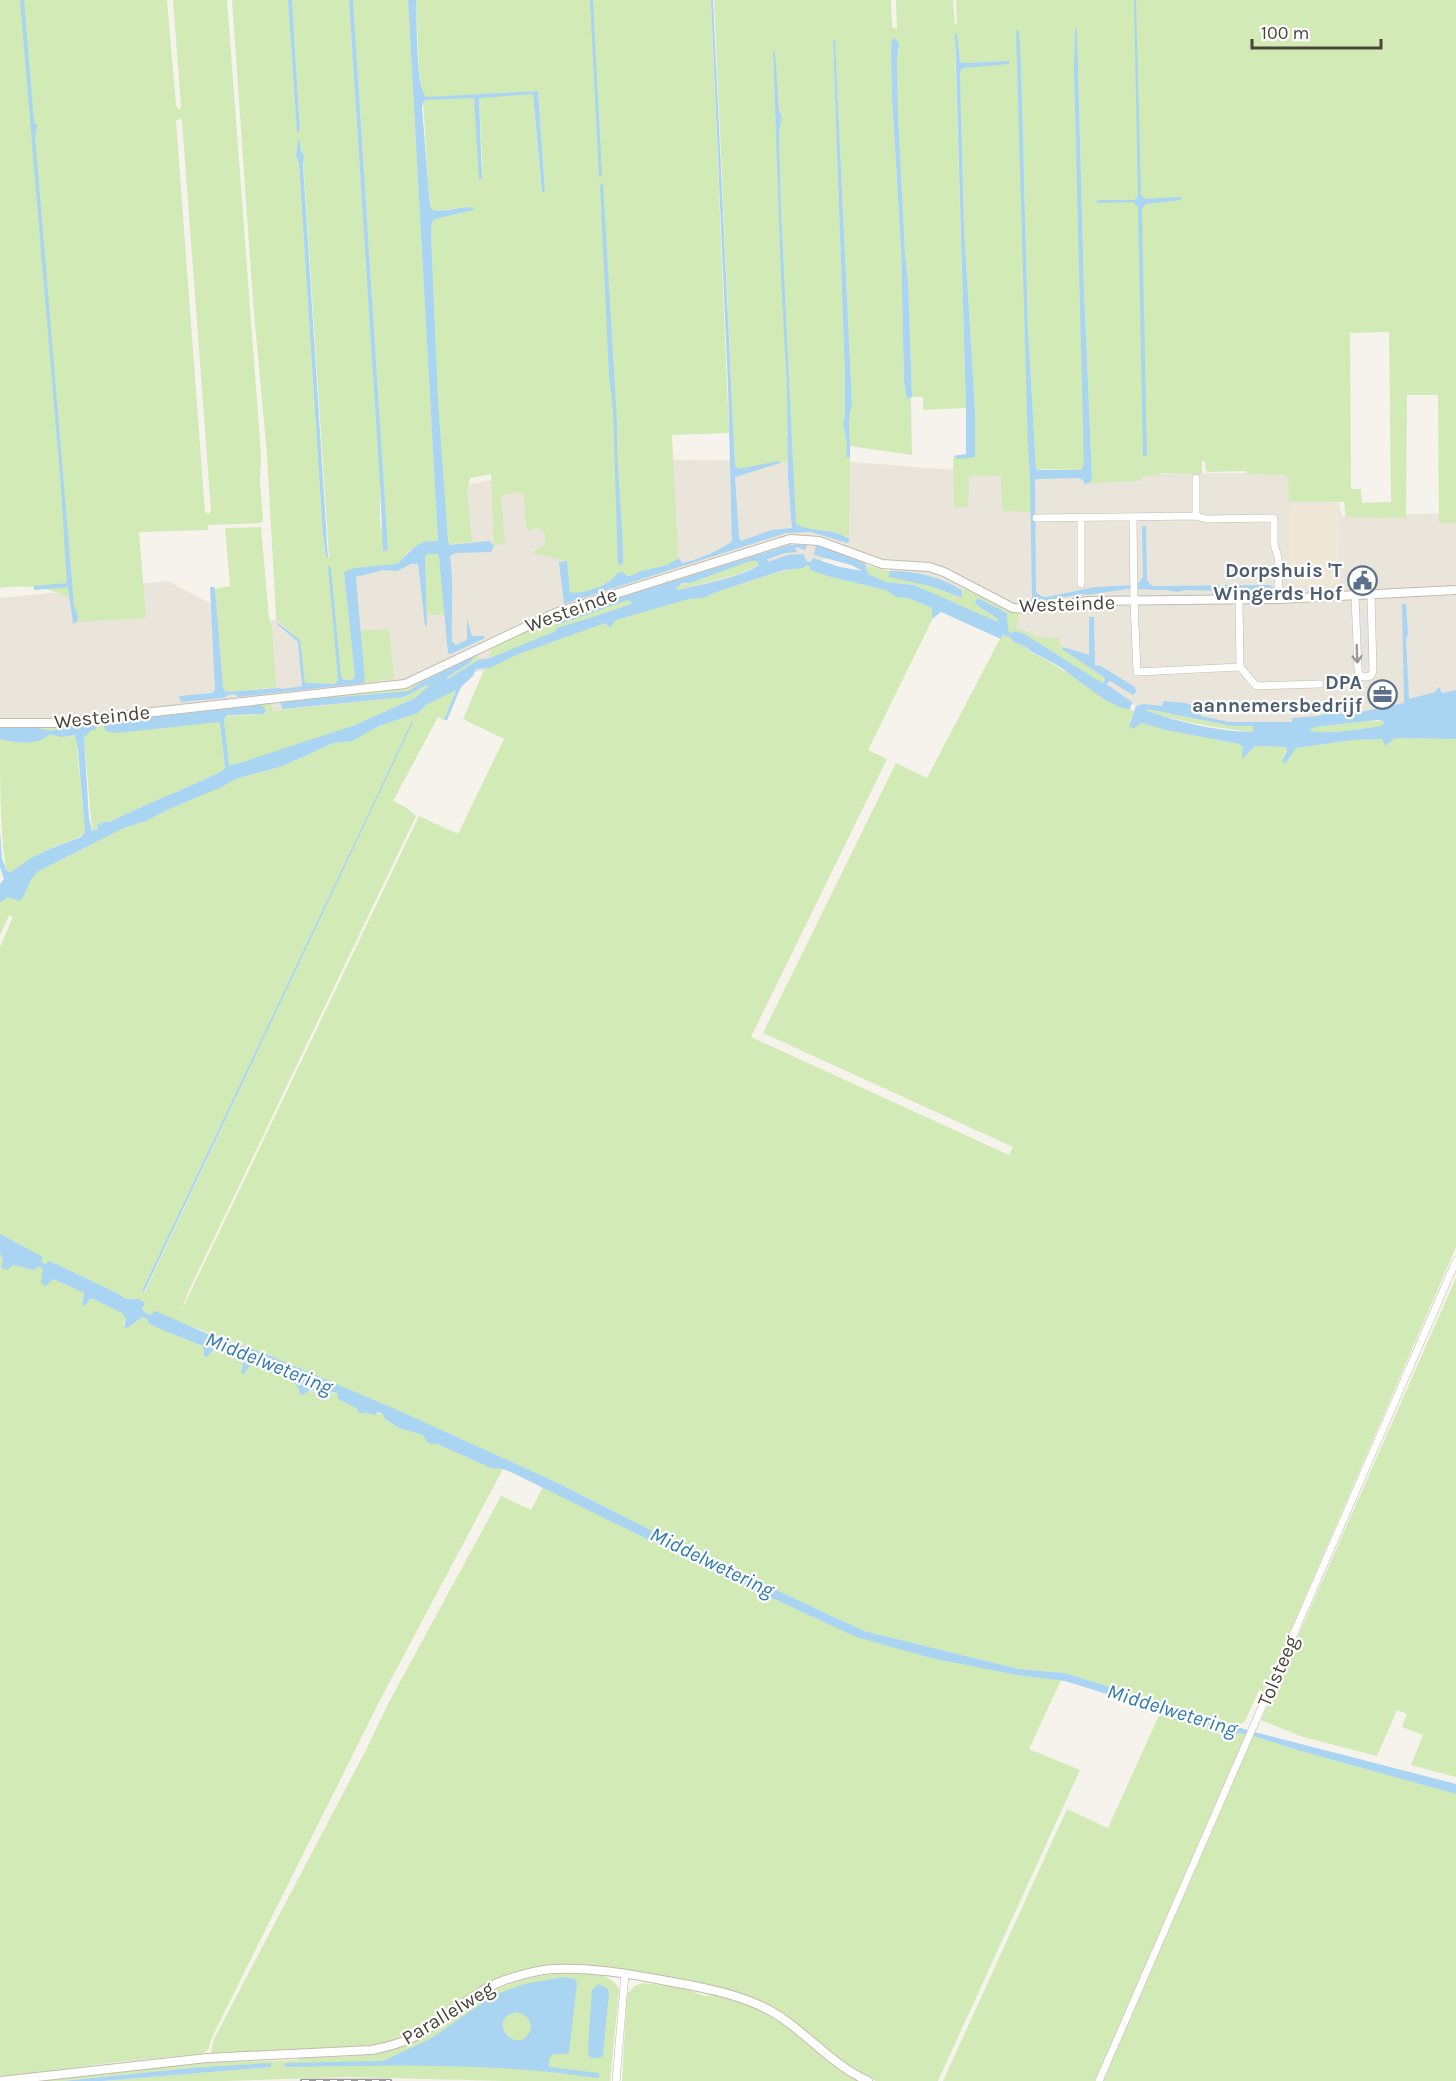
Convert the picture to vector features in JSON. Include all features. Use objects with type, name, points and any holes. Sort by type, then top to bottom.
[{"type":"street","points":[[1196,478],[1196,516]]},
{"type":"street","points":[[1036,518],[1196,516],[1206,519],[1274,518],[1279,599]]},
{"type":"street","points":[[1133,517],[1137,672],[1240,667]]},
{"type":"street","points":[[1081,518],[1081,584]]},
{"type":"street","name":"Westeinde","points":[[0,723],[55,723],[405,684],[555,614],[790,539],[819,542],[882,564],[937,569],[1014,608],[1030,609],[1088,602],[1279,599],[1456,590]]},
{"type":"street","points":[[1355,596],[1358,670],[1360,676],[1365,677],[1371,676],[1373,671],[1371,595]]},
{"type":"street","points":[[1239,599],[1240,667],[1256,686],[1320,684]]},
{"type":"street","name":"Tolsteeg","points":[[1100,2081],[1456,1261]]},
{"type":"street","name":"Parallelweg","points":[[1,2081],[207,2058],[372,2050],[387,2047],[417,2036],[487,1989],[521,1975],[550,1969],[626,1974],[709,1989],[749,2000],[777,2015],[836,2063],[868,2081]]},
{"type":"street","points":[[616,2081],[626,1974]]},
{"type":"shaded area","points":[[620,459],[852,462],[1007,474],[1290,473],[1290,499],[1339,503],[1342,516],[1456,513],[1456,698],[1292,722],[1233,724],[1137,707],[1015,633],[958,593],[840,554],[548,656],[445,679],[355,717],[273,710],[0,754],[0,598],[168,581],[257,628],[368,572],[432,490]]},
{"type":"shaded area","points":[[1294,504],[1339,504],[1340,585],[1289,585],[1289,515]]},
{"type":"shaded area","points":[[1358,607],[1368,616],[1370,668],[1360,663]]},
{"type":"green space","points":[[0,0],[167,0],[176,105],[179,110],[181,107],[173,0],[227,0],[261,455],[263,520],[261,523],[208,525],[208,530],[139,532],[146,618],[76,622],[74,600],[64,595],[38,588],[0,588]],"holes":[[[180,118],[211,511],[209,514],[205,512],[176,121]]]},
{"type":"green space","points":[[232,0],[288,0],[298,133],[300,131],[292,0],[349,0],[380,485],[380,521],[386,552],[388,550],[353,0],[408,0],[438,541],[423,542],[409,551],[397,564],[344,572],[355,676],[352,680],[344,680],[341,677],[331,567],[338,680],[336,684],[305,683],[300,640],[277,620],[276,616],[267,455],[253,302]],"holes":[[[298,141],[300,141],[303,158],[329,557],[326,557],[323,536],[299,164],[296,152]]]},
{"type":"green space","points":[[416,0],[711,0],[729,433],[672,435],[678,558],[670,564],[629,576],[623,572],[598,587],[571,594],[567,561],[532,553],[545,544],[545,535],[536,528],[527,531],[523,492],[502,495],[500,502],[505,544],[494,545],[491,474],[470,478],[467,492],[472,542],[448,544],[438,399],[431,232],[432,222],[435,219],[474,210],[464,208],[432,210],[430,206],[423,102],[474,98],[483,178],[479,98],[533,94],[542,192],[545,192],[538,91],[433,97],[423,95],[419,68]]},
{"type":"green space","points":[[714,0],[891,0],[892,27],[897,29],[896,0],[953,0],[955,25],[957,24],[956,0],[1456,0],[1456,523],[1439,523],[1438,395],[1407,395],[1406,518],[1346,517],[1344,502],[1289,502],[1288,478],[1285,475],[1247,474],[1246,471],[1208,472],[1205,461],[1202,461],[1202,474],[1160,473],[1142,477],[1139,481],[1089,483],[1092,478],[1077,29],[1075,31],[1087,476],[1084,467],[1081,470],[1036,469],[1028,329],[1021,63],[1017,53],[1031,512],[1002,511],[1001,475],[969,476],[968,507],[954,507],[953,458],[975,457],[975,411],[964,228],[960,71],[963,68],[1009,61],[960,62],[956,33],[966,408],[923,410],[923,397],[912,397],[898,113],[897,59],[899,48],[892,40],[892,99],[901,248],[904,382],[907,399],[911,398],[912,455],[850,446],[848,414],[852,405],[835,41],[833,40],[845,376],[843,424],[847,445],[846,456],[850,457],[849,539],[837,532],[796,524],[781,208],[779,132],[782,116],[779,111],[773,53],[788,461],[738,469],[735,466]],"holes":[[[1389,332],[1391,502],[1362,503],[1361,489],[1351,489],[1350,333]]]},
{"type":"green space","points":[[261,527],[276,687],[226,692],[223,688],[215,589],[230,586],[225,528]]},
{"type":"green space","points":[[432,553],[439,557],[445,614],[427,615],[425,557],[426,554]]},
{"type":"green space","points":[[750,561],[757,561],[759,565],[737,574],[678,590],[676,588],[676,586]]},
{"type":"green space","points":[[805,565],[810,566],[811,570],[831,577],[886,590],[896,597],[908,598],[932,608],[932,620],[868,750],[887,759],[751,1037],[1009,1155],[1013,1147],[763,1033],[896,763],[927,778],[1002,635],[1010,637],[1030,652],[1057,666],[1107,699],[1134,711],[1129,724],[1134,729],[1141,723],[1239,744],[1251,749],[1255,746],[1286,747],[1287,750],[1282,758],[1296,748],[1353,740],[1382,739],[1385,745],[1395,738],[1456,739],[1456,1247],[1264,1692],[1259,1690],[1245,1721],[1241,1724],[1224,1723],[1065,1673],[1019,1669],[864,1631],[680,1545],[558,1483],[408,1415],[261,1352],[153,1312],[150,1315],[143,1312],[142,1301],[134,1298],[126,1299],[52,1262],[45,1264],[41,1262],[42,1257],[0,1234],[0,947],[13,917],[9,915],[0,936],[0,903],[7,897],[20,901],[32,876],[39,871],[124,828],[146,821],[235,779],[283,766],[333,743],[352,741],[379,726],[418,713],[426,705],[456,689],[444,720],[438,717],[393,801],[416,816],[190,1288],[180,1314],[419,816],[458,834],[504,739],[463,719],[484,670],[516,655],[605,623],[613,623],[616,620],[689,599],[702,598]],"holes":[[[412,721],[145,1292],[142,1291]]]},
{"type":"green space","points":[[866,565],[889,571],[889,575],[930,586],[961,598],[964,588],[1020,612],[1016,628],[1033,634],[1035,637],[1059,638],[1062,648],[1105,679],[1101,683],[1026,635],[1007,631],[1006,612],[980,599],[976,599],[975,604],[998,619],[998,623],[914,585],[886,582],[868,574]]},
{"type":"green space","points":[[629,600],[631,604],[557,628],[556,631],[490,658],[491,648],[555,619],[555,622],[582,616]]},
{"type":"green space","points":[[389,629],[394,679],[365,683],[359,631]]},
{"type":"green space","points":[[477,654],[479,658],[478,662],[478,660],[446,679],[471,662],[472,656]]},
{"type":"green space","points":[[462,661],[409,691],[281,702],[281,700],[408,687]]},
{"type":"green space","points":[[428,685],[429,687],[415,698],[355,725],[259,758],[229,765],[225,717],[263,714],[249,705],[110,724],[218,722],[220,723],[225,767],[224,770],[210,777],[110,822],[100,823],[97,825],[105,825],[92,831],[84,737],[97,724],[60,727],[53,731],[37,728],[0,728],[0,725],[259,703],[271,703],[273,711],[404,697]]},
{"type":"green space","points":[[1147,709],[1232,726],[1254,726],[1253,732],[1186,721],[1147,711]]},
{"type":"green space","points":[[1383,721],[1384,723],[1381,726],[1343,731],[1314,732],[1308,730],[1314,727]]},
{"type":"green space","points":[[50,734],[76,737],[85,832],[73,840],[46,851],[14,872],[7,871],[2,827],[0,739],[11,742],[47,737]]},
{"type":"green space","points":[[0,1253],[9,1267],[13,1265],[33,1270],[39,1267],[43,1269],[50,1281],[53,1279],[84,1293],[82,1303],[93,1299],[122,1313],[126,1318],[123,1325],[128,1328],[142,1317],[148,1319],[148,1323],[155,1327],[203,1346],[204,1356],[216,1347],[222,1348],[225,1355],[243,1364],[241,1371],[256,1364],[294,1382],[307,1391],[325,1395],[338,1393],[338,1399],[366,1412],[383,1414],[384,1418],[399,1428],[423,1435],[430,1444],[437,1444],[491,1468],[503,1469],[380,1700],[212,2037],[208,2050],[202,2054],[0,2077]]},
{"type":"green space","points":[[1456,1278],[1456,1777],[1411,1765],[1423,1735],[1402,1727],[1407,1714],[1397,1710],[1377,1756],[1303,1737],[1261,1720]]},
{"type":"green space","points":[[543,1487],[673,1552],[857,1637],[931,1658],[1016,1675],[1061,1680],[1029,1749],[1080,1770],[938,2081],[876,2081],[850,2068],[780,2012],[760,2001],[733,1991],[566,1965],[535,1967],[499,1978],[414,2031],[371,2047],[212,2054],[214,2039],[388,1704],[501,1496],[531,1510]]},
{"type":"green space","points":[[1161,1711],[1233,1733],[1247,1734],[1097,2081],[943,2081],[1067,1809],[1108,1828]]},
{"type":"green space","points":[[1253,1736],[1456,1794],[1456,2081],[1103,2081]]},
{"type":"green space","points":[[562,1973],[594,1974],[608,1978],[619,1989],[610,2081],[347,2077],[223,2081],[102,2081],[271,2067],[190,2068],[63,2081],[33,2081],[193,2063],[298,2060],[298,2058],[372,2054],[415,2041],[436,2029],[468,2005],[501,1987],[525,1979]]},
{"type":"green space","points":[[643,1983],[683,1988],[704,1996],[715,1995],[757,2008],[787,2027],[833,2066],[861,2081],[622,2081],[627,1994],[635,1986]]},
{"type":"water","points":[[20,0],[24,0],[34,122],[37,126],[35,137],[74,606],[78,615],[77,622],[73,624],[68,587],[34,590],[34,586],[67,583]]},
{"type":"water","points":[[288,0],[292,0],[300,131],[298,133],[297,133]]},
{"type":"water","points":[[349,0],[353,0],[388,550],[383,551],[380,485]]},
{"type":"water","points":[[408,0],[416,0],[420,80],[426,97],[538,91],[545,192],[542,192],[533,94],[479,98],[482,179],[479,179],[474,98],[426,100],[422,108],[432,210],[473,207],[474,210],[435,219],[432,222],[431,232],[438,399],[448,542],[450,545],[489,541],[494,545],[491,552],[455,553],[450,556],[452,641],[456,645],[467,640],[467,619],[472,636],[484,636],[485,638],[451,654],[448,653],[439,557],[437,554],[427,554],[425,557],[427,626],[425,626],[418,564],[411,564],[397,571],[383,570],[356,577],[365,683],[238,697],[235,694],[224,698],[181,702],[179,696],[212,693],[215,690],[210,587],[215,589],[223,688],[226,692],[302,686],[298,642],[278,623],[300,640],[305,683],[336,684],[338,679],[328,566],[331,567],[341,677],[344,680],[352,680],[355,676],[344,572],[355,568],[397,564],[423,542],[438,541]]},
{"type":"water","points":[[590,0],[593,0],[602,176],[599,177]]},
{"type":"water","points":[[711,0],[713,0],[735,466],[738,469],[779,461],[780,463],[735,477],[739,538],[741,541],[772,530],[792,528],[788,477],[787,390],[773,50],[779,111],[782,116],[779,132],[781,208],[796,524],[837,533],[850,540],[847,543],[811,532],[786,533],[564,604],[559,562],[567,561],[570,592],[574,593],[603,585],[617,573],[623,572],[631,576],[679,558],[682,563],[688,562],[716,551],[732,541],[728,386]]},
{"type":"water","points":[[1134,0],[1136,0],[1141,195],[1145,199],[1181,197],[1181,200],[1146,204],[1142,209],[1147,456],[1143,456],[1138,207],[1133,202],[1096,203],[1098,200],[1135,200],[1138,196]]},
{"type":"water","points":[[1077,28],[1092,478],[1089,483],[1085,484],[1082,479],[1077,478],[1035,479],[1036,592],[1046,597],[1095,587],[1137,585],[1143,577],[1142,526],[1146,526],[1147,580],[1152,586],[1269,585],[1273,587],[1271,591],[1237,589],[1177,592],[1127,589],[1020,603],[1020,601],[1032,599],[1016,30],[1019,31],[1021,63],[1028,329],[1036,469],[1081,470],[1084,464],[1074,68],[1075,30]]},
{"type":"water","points":[[955,33],[957,34],[960,62],[1009,61],[1009,64],[963,68],[960,71],[964,228],[975,411],[975,457],[958,459],[953,456],[966,454],[966,408]]},
{"type":"water","points":[[895,38],[899,44],[898,113],[912,397],[907,399],[904,382],[901,248],[892,99],[891,48],[892,39]]},
{"type":"water","points":[[833,40],[835,40],[852,405],[849,424],[850,457],[846,457],[847,445],[843,424],[845,376]]},
{"type":"water","points":[[298,140],[304,157],[328,558],[323,536],[299,164],[296,155]]},
{"type":"water","points":[[603,184],[623,546],[623,564],[618,565],[613,410],[609,374],[600,185]]},
{"type":"water","points":[[789,545],[807,545],[805,550],[796,547],[798,552],[785,553],[767,559],[768,562],[788,555],[804,554],[806,561],[811,562],[813,558],[862,571],[851,565],[814,555],[816,546],[865,563],[868,574],[886,582],[914,585],[998,622],[998,619],[975,604],[976,599],[980,599],[1007,613],[1008,631],[1026,635],[1102,683],[1105,678],[1062,649],[1063,647],[1089,655],[1089,617],[1094,617],[1095,666],[1099,665],[1135,687],[1136,692],[1133,695],[1110,681],[1106,684],[1132,702],[1130,709],[1123,708],[1105,699],[1060,667],[1014,642],[1010,637],[1002,635],[1001,639],[941,612],[932,619],[932,608],[908,598],[896,597],[886,590],[810,570],[810,566],[806,565],[803,568],[784,570],[702,598],[689,599],[616,620],[610,628],[605,623],[516,655],[490,668],[476,669],[473,676],[461,687],[447,720],[444,720],[456,690],[426,705],[418,713],[379,726],[352,741],[333,743],[283,766],[235,779],[146,821],[124,828],[39,871],[20,901],[7,897],[0,903],[0,884],[4,879],[0,867],[0,831],[2,859],[7,871],[11,872],[33,857],[81,837],[85,832],[75,735],[61,737],[50,734],[33,742],[20,742],[0,739],[0,728],[37,728],[53,731],[60,727],[97,724],[96,730],[91,730],[84,738],[89,818],[92,831],[98,829],[97,825],[100,823],[110,822],[210,777],[224,770],[225,767],[220,723],[218,722],[117,733],[106,731],[104,726],[127,720],[259,705],[266,711],[263,714],[227,715],[224,720],[229,765],[243,762],[355,725],[415,698],[429,686],[404,697],[282,709],[281,702],[409,691],[420,683],[474,656],[471,662],[446,678],[448,679],[478,660],[490,658],[556,631],[557,628],[632,602],[628,600],[557,625],[555,622],[557,617]],"holes":[[[750,561],[757,561],[759,565],[732,577],[678,590],[676,588],[682,583],[690,583]]]},
{"type":"water","points":[[889,571],[918,573],[936,578],[962,590],[962,598],[930,586],[889,577]]},
{"type":"water","points":[[1402,604],[1406,604],[1409,699],[1435,692],[1439,687],[1442,693],[1456,690],[1456,739],[1395,738],[1385,746],[1382,739],[1353,740],[1296,748],[1285,764],[1282,762],[1286,747],[1255,746],[1242,759],[1243,747],[1239,744],[1141,723],[1134,729],[1129,726],[1136,706],[1144,704],[1162,706],[1164,701],[1191,705],[1196,707],[1201,716],[1229,722],[1292,722],[1292,718],[1319,716],[1326,713],[1360,712],[1404,703]],"holes":[[[1147,709],[1232,726],[1253,726],[1253,732],[1200,726],[1147,711]],[[1378,720],[1384,723],[1381,726],[1344,731],[1315,732],[1309,730],[1315,727]]]},
{"type":"water","points":[[413,722],[144,1292],[142,1291]]},
{"type":"water","name":"Middelwetering","points":[[0,1234],[43,1257],[41,1262],[45,1264],[52,1262],[126,1299],[140,1300],[145,1303],[142,1308],[144,1312],[150,1315],[155,1311],[215,1337],[261,1352],[402,1412],[558,1483],[680,1545],[864,1631],[1019,1669],[1065,1673],[1247,1730],[1456,1784],[1456,1794],[1247,1734],[1233,1733],[1065,1681],[1016,1675],[931,1658],[856,1637],[673,1552],[513,1473],[491,1468],[437,1444],[430,1444],[423,1435],[399,1428],[384,1418],[383,1414],[358,1412],[358,1409],[338,1399],[338,1393],[325,1395],[310,1390],[303,1395],[300,1394],[298,1388],[289,1379],[256,1364],[249,1367],[244,1374],[241,1373],[243,1364],[225,1355],[222,1348],[216,1347],[207,1357],[204,1356],[203,1346],[155,1327],[148,1323],[148,1319],[142,1317],[128,1328],[124,1327],[126,1318],[122,1313],[93,1299],[90,1299],[85,1306],[82,1305],[84,1293],[53,1279],[46,1286],[41,1284],[43,1269],[39,1267],[33,1270],[13,1265],[7,1270],[1,1268],[3,1260],[0,1253]]},
{"type":"water","points":[[563,1977],[575,1979],[577,1983],[569,2052],[553,2054],[549,2059],[549,2067],[598,2073],[600,2076],[598,2078],[481,2067],[403,2065],[285,2067],[285,2063],[383,2061],[430,2039],[494,1995],[525,1984]],"holes":[[[517,2012],[529,2020],[531,2029],[523,2039],[517,2040],[506,2034],[503,2021],[508,2016]]]},
{"type":"water","points":[[599,1984],[608,1989],[609,1993],[603,2055],[600,2058],[591,2058],[588,2048],[592,1990]]},
{"type":"water","points":[[271,2063],[271,2067],[102,2081],[63,2081],[190,2068]]},
{"type":"railway","points":[[302,2081],[390,2081]]},
{"type":"place","name":"Dorpshuis 'T Wingerds Hof","points":[[1363,581]]},
{"type":"place","name":"DPA aannemersbedrijf","points":[[1383,694]]}]
